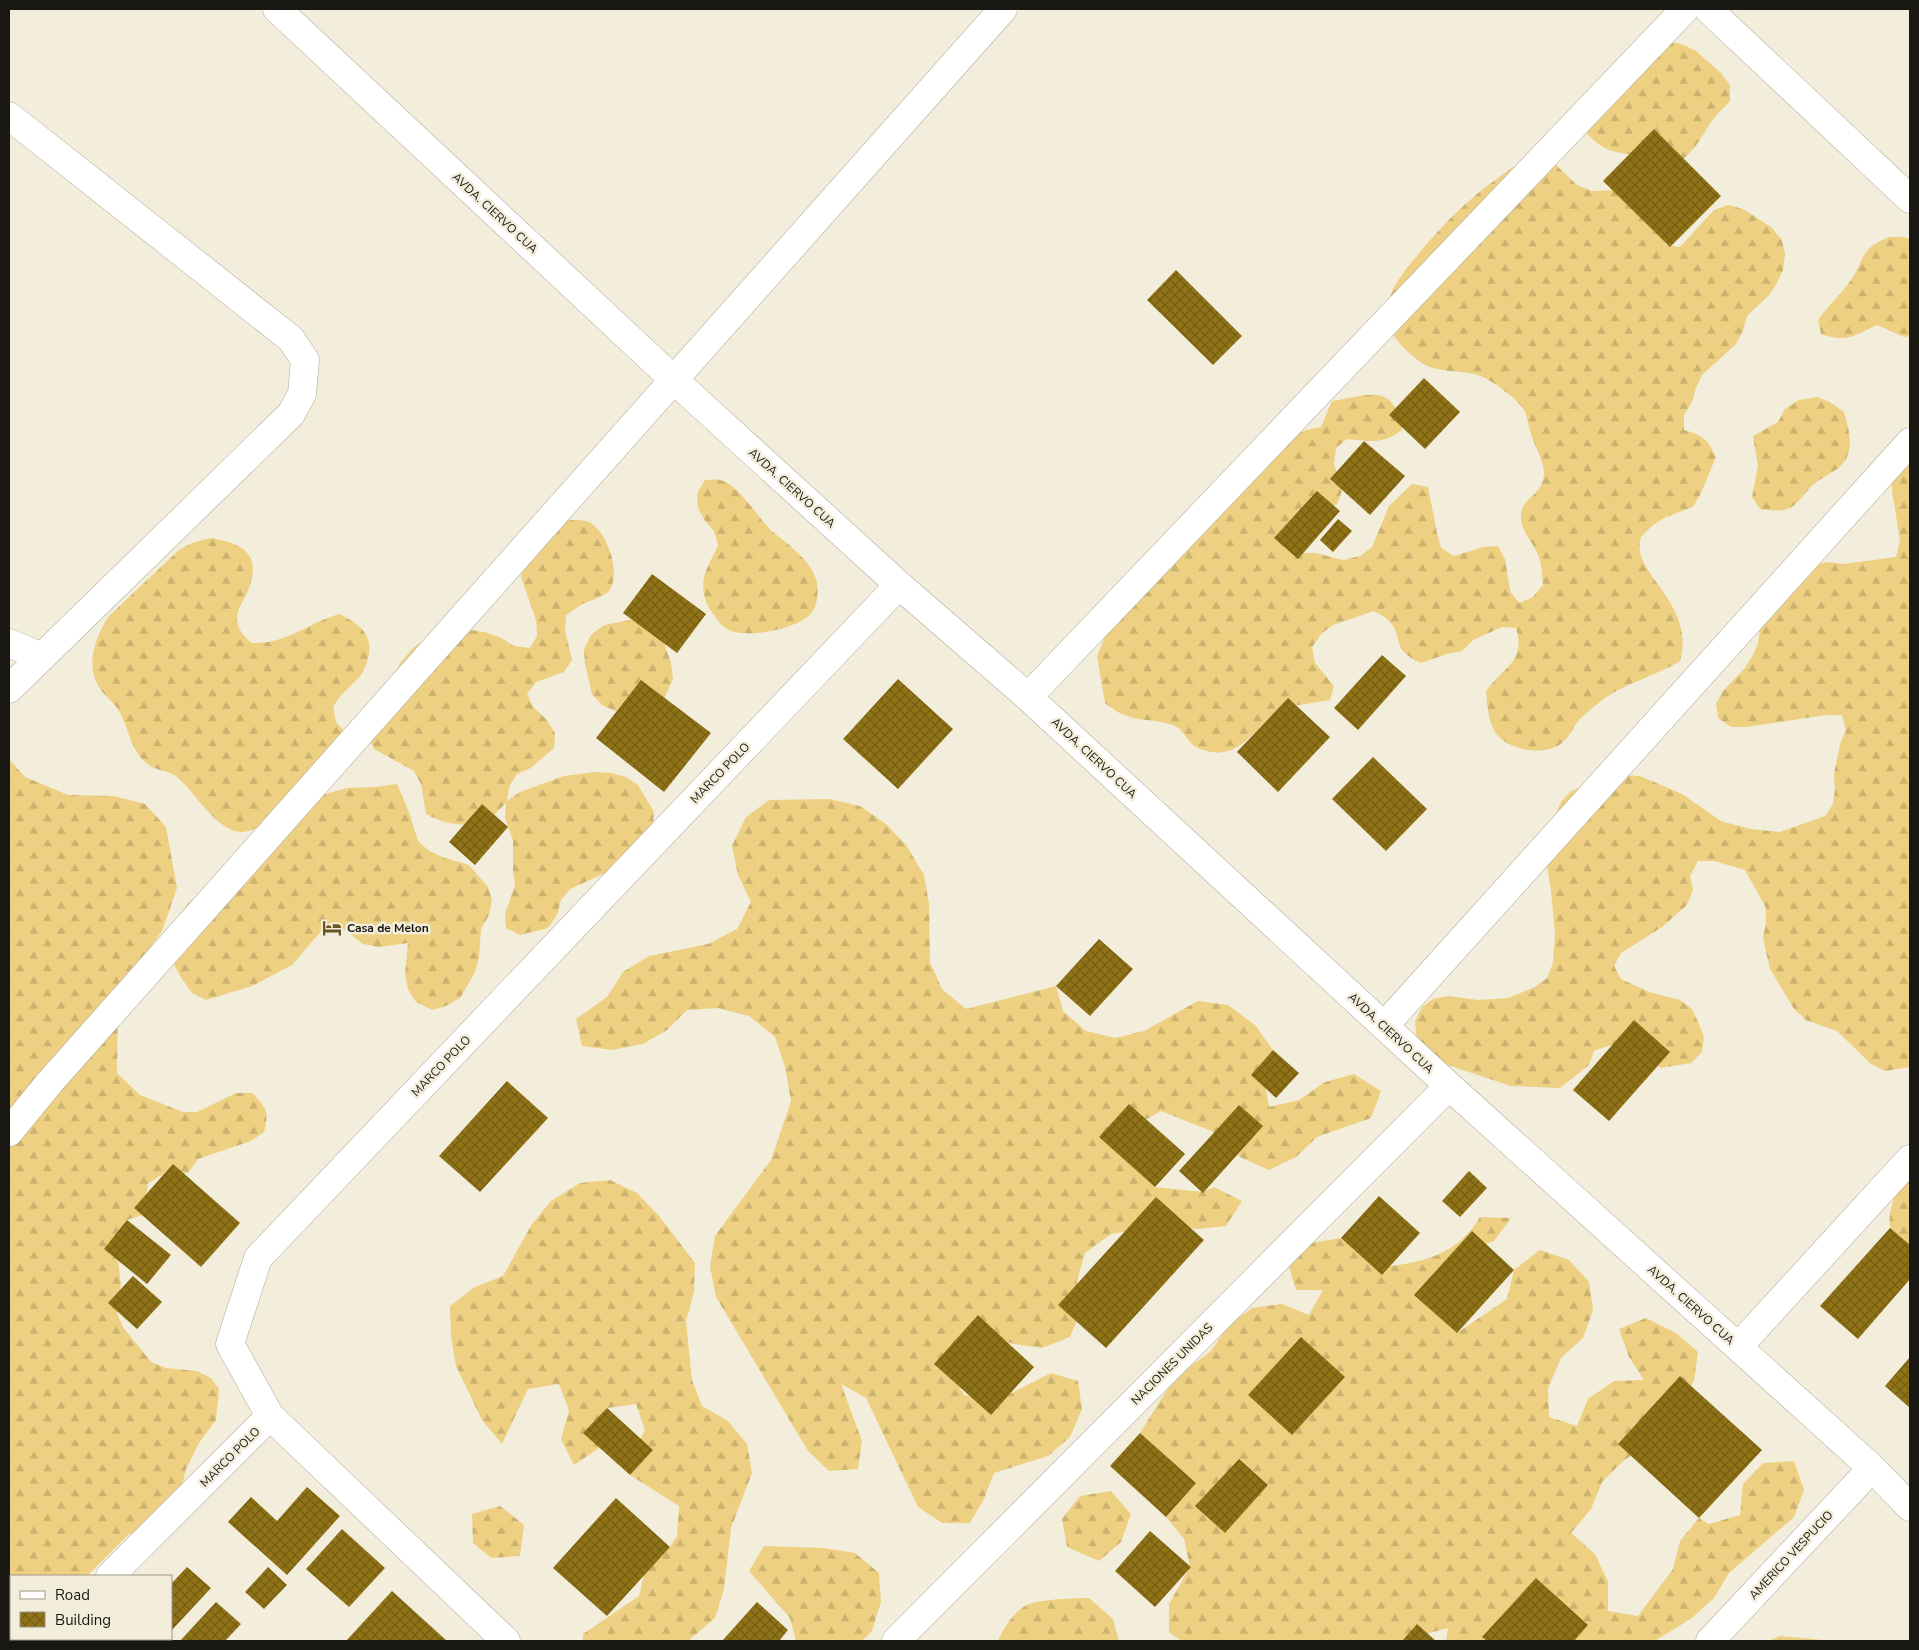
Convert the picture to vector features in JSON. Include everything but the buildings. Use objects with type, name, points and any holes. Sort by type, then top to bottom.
[{"type":"street","name":"AVDA. CIERVO CUA","points":[[277,9],[673,379],[899,585],[1028,697],[1449,1086],[1872,1468],[1910,1507]]},
{"type":"street","points":[[9,1132],[50,1082],[673,379],[1004,9]]},
{"type":"street","points":[[1028,697],[1685,9]]},
{"type":"street","points":[[1708,9],[1910,199]]},
{"type":"street","points":[[9,116],[290,339],[305,360],[302,394],[291,414],[9,689]]},
{"type":"street","points":[[1384,1026],[1910,442]]},
{"type":"street","name":"MARCO POLO","points":[[111,1575],[270,1416],[230,1344],[258,1258],[899,585]]},
{"type":"street","points":[[9,643],[42,657]]},
{"type":"street","name":"NACIONES UNIDAS","points":[[896,1641],[1449,1086]]},
{"type":"street","points":[[1738,1347],[1910,1159]]},
{"type":"street","points":[[270,1416],[506,1641]]},
{"type":"street","name":"AMERICO VESPUCIO","points":[[1710,1641],[1872,1468]]},
{"type":"green space","points":[[1666,41],[1682,44],[1696,51],[1721,73],[1730,85],[1730,101],[1714,118],[1689,154],[1671,164],[1608,149],[1596,142],[1584,130]]},
{"type":"green space","points":[[1525,161],[1555,164],[1577,185],[1592,191],[1622,190],[1667,226],[1665,245],[1680,247],[1714,210],[1728,205],[1743,209],[1771,227],[1782,240],[1785,254],[1783,270],[1777,283],[1769,295],[1747,316],[1743,331],[1736,344],[1702,375],[1692,402],[1684,415],[1684,430],[1704,439],[1716,457],[1701,493],[1693,507],[1664,518],[1641,537],[1640,552],[1642,559],[1678,617],[1682,638],[1680,661],[1614,692],[1581,718],[1563,742],[1556,747],[1537,751],[1517,747],[1500,738],[1495,732],[1488,712],[1486,691],[1516,656],[1518,639],[1516,628],[1502,627],[1473,640],[1462,651],[1421,663],[1405,653],[1401,648],[1393,626],[1387,619],[1374,611],[1333,625],[1322,633],[1312,647],[1315,663],[1334,686],[1330,700],[1278,711],[1252,736],[1234,749],[1224,752],[1212,752],[1198,748],[1173,725],[1138,719],[1114,710],[1105,703],[1097,656],[1121,598],[1278,445],[1306,430],[1321,427],[1332,401],[1369,395],[1378,395],[1386,398],[1393,404],[1402,430],[1388,438],[1376,441],[1347,439],[1336,448],[1334,463],[1342,491],[1337,504],[1309,517],[1300,553],[1316,553],[1343,560],[1360,556],[1372,547],[1389,506],[1412,484],[1428,487],[1441,548],[1454,556],[1483,547],[1498,546],[1505,559],[1510,591],[1519,603],[1533,597],[1543,585],[1539,558],[1524,530],[1521,520],[1524,506],[1538,490],[1544,477],[1544,470],[1525,412],[1511,396],[1483,377],[1425,365],[1405,349],[1395,337],[1389,325],[1387,314],[1388,302],[1392,291],[1406,269],[1432,238],[1477,194],[1510,169]]},
{"type":"green space","points":[[1889,237],[1910,239],[1910,336],[1904,337],[1877,325],[1856,335],[1844,338],[1821,334],[1818,320],[1849,283],[1867,251],[1872,246]]},
{"type":"green space","points":[[1817,397],[1830,402],[1844,412],[1850,440],[1847,457],[1836,470],[1816,482],[1790,508],[1779,510],[1760,509],[1752,497],[1758,466],[1753,436],[1778,422],[1785,409],[1799,400]]},
{"type":"green space","points":[[1910,443],[1910,1067],[1885,1071],[1871,1064],[1837,1031],[1806,1020],[1794,1009],[1770,969],[1763,938],[1766,908],[1745,870],[1714,861],[1698,861],[1690,876],[1693,890],[1687,905],[1662,927],[1621,953],[1614,966],[1621,979],[1649,992],[1680,1000],[1692,1009],[1704,1037],[1702,1052],[1691,1063],[1661,1068],[1638,1050],[1623,1045],[1615,1045],[1594,1051],[1589,1065],[1560,1088],[1511,1086],[1436,1061],[1424,1049],[1416,1035],[1415,1021],[1422,1007],[1433,999],[1448,996],[1478,1000],[1508,998],[1535,987],[1547,978],[1553,963],[1555,934],[1544,847],[1548,832],[1561,802],[1570,792],[1598,778],[1612,774],[1640,776],[1682,794],[1721,821],[1750,829],[1780,832],[1825,816],[1833,804],[1834,774],[1840,744],[1846,730],[1842,715],[1826,715],[1746,727],[1731,727],[1718,718],[1716,704],[1723,691],[1744,669],[1752,657],[1758,644],[1762,614],[1799,568],[1829,562],[1843,564],[1896,557],[1900,541],[1890,477]]},
{"type":"green space","points":[[705,480],[720,480],[734,488],[767,526],[809,565],[816,579],[817,596],[814,609],[806,618],[784,628],[758,633],[735,632],[727,629],[717,619],[705,600],[703,582],[705,573],[718,545],[714,531],[705,521],[698,508],[697,494]]},
{"type":"green space","points":[[573,520],[589,522],[602,534],[611,554],[614,575],[612,584],[608,592],[582,604],[566,615],[565,630],[572,660],[564,672],[536,682],[527,694],[534,708],[546,719],[555,733],[554,748],[531,768],[517,774],[509,787],[507,801],[520,792],[564,776],[595,772],[611,773],[626,777],[638,785],[654,812],[653,827],[614,869],[570,889],[561,900],[557,915],[548,928],[520,935],[506,928],[505,914],[515,885],[513,841],[505,818],[506,803],[485,824],[454,824],[441,821],[426,814],[421,784],[414,771],[374,749],[368,735],[393,676],[401,662],[413,648],[438,630],[453,627],[484,632],[500,637],[514,646],[530,648],[537,636],[536,620],[521,577],[518,545],[541,524]]},
{"type":"green space","points":[[211,538],[240,547],[251,558],[253,566],[252,576],[239,610],[237,621],[239,628],[251,643],[286,637],[339,614],[362,629],[368,639],[369,646],[368,659],[362,673],[333,707],[336,722],[356,744],[355,760],[278,816],[263,825],[241,832],[223,825],[206,810],[177,777],[149,766],[141,758],[118,710],[101,690],[93,672],[93,652],[99,633],[109,616],[180,549],[195,542]]},
{"type":"green space","points":[[635,619],[661,634],[671,663],[673,679],[661,706],[636,721],[602,705],[592,694],[585,664],[584,649],[591,635],[604,625]]},
{"type":"green space","points":[[9,759],[25,777],[68,795],[114,796],[145,804],[166,827],[177,888],[162,931],[118,993],[117,1073],[140,1095],[183,1112],[197,1112],[236,1093],[252,1093],[264,1106],[266,1120],[264,1132],[251,1141],[198,1159],[188,1173],[159,1176],[148,1184],[142,1215],[127,1220],[115,1238],[121,1284],[117,1313],[123,1327],[151,1362],[166,1368],[197,1371],[211,1378],[219,1389],[216,1420],[199,1443],[186,1469],[178,1501],[156,1523],[128,1535],[88,1575],[10,1575],[10,1640],[24,1640],[9,1641]]},
{"type":"green space","points":[[397,784],[409,812],[418,841],[428,850],[442,857],[469,865],[488,887],[492,900],[489,915],[481,929],[479,957],[475,972],[460,998],[446,1006],[432,1010],[416,1002],[408,989],[405,974],[408,943],[379,947],[363,944],[338,925],[322,930],[292,965],[252,986],[206,1000],[192,993],[174,965],[171,949],[178,918],[188,903],[212,886],[267,858],[278,847],[296,819],[319,796],[347,788]]},
{"type":"green space","points":[[829,799],[860,806],[886,824],[906,845],[924,875],[929,904],[930,962],[942,989],[966,1009],[1056,986],[1063,1011],[1086,1031],[1115,1038],[1144,1031],[1198,1001],[1228,1005],[1255,1025],[1273,1050],[1264,1077],[1269,1107],[1299,1100],[1325,1082],[1354,1074],[1381,1091],[1371,1118],[1317,1137],[1296,1157],[1269,1170],[1240,1157],[1219,1134],[1161,1111],[1136,1125],[1143,1158],[1155,1187],[1203,1192],[1214,1187],[1242,1201],[1226,1226],[1198,1229],[1169,1225],[1111,1234],[1085,1253],[1077,1281],[1081,1311],[1070,1337],[1042,1348],[1014,1344],[986,1335],[948,1369],[964,1395],[996,1401],[1051,1373],[1078,1381],[1082,1409],[1070,1437],[1048,1456],[994,1473],[984,1499],[970,1523],[942,1523],[918,1507],[866,1398],[841,1384],[862,1441],[858,1469],[829,1471],[808,1451],[716,1297],[710,1266],[715,1236],[771,1160],[791,1101],[785,1067],[775,1037],[749,1016],[718,1008],[687,1010],[667,1030],[643,1044],[612,1050],[582,1046],[576,1019],[607,997],[623,972],[649,956],[708,944],[737,929],[751,902],[738,875],[732,846],[746,817],[769,800]]},
{"type":"green space","points":[[1908,1161],[1910,1161],[1910,1247],[1906,1249],[1894,1242],[1890,1230],[1890,1219],[1893,1202]]},
{"type":"green space","points":[[610,1180],[637,1193],[659,1216],[695,1263],[694,1292],[686,1321],[692,1380],[702,1406],[728,1421],[747,1444],[752,1473],[731,1528],[724,1589],[715,1618],[688,1641],[583,1641],[583,1634],[639,1596],[646,1567],[670,1547],[677,1536],[679,1506],[630,1475],[631,1456],[645,1430],[636,1404],[607,1408],[598,1419],[599,1448],[574,1465],[561,1439],[569,1411],[559,1384],[528,1389],[502,1444],[482,1420],[456,1366],[451,1336],[450,1306],[475,1287],[503,1276],[532,1224],[551,1201],[580,1183]]},
{"type":"green space","points":[[1480,1217],[1511,1218],[1494,1241],[1464,1252],[1457,1333],[1507,1299],[1514,1270],[1540,1250],[1569,1260],[1589,1282],[1593,1310],[1583,1338],[1561,1358],[1548,1388],[1549,1417],[1577,1426],[1588,1399],[1614,1381],[1644,1380],[1629,1357],[1619,1329],[1646,1318],[1676,1333],[1698,1352],[1694,1380],[1682,1406],[1645,1446],[1622,1462],[1602,1482],[1591,1509],[1571,1533],[1595,1554],[1608,1582],[1608,1611],[1638,1616],[1673,1569],[1680,1541],[1699,1518],[1709,1524],[1740,1515],[1743,1484],[1763,1463],[1794,1461],[1804,1490],[1794,1517],[1729,1573],[1714,1598],[1692,1618],[1655,1641],[1446,1641],[1448,1628],[1398,1641],[1181,1641],[1169,1632],[1169,1604],[1190,1567],[1184,1539],[1166,1517],[1154,1488],[1140,1433],[1167,1390],[1187,1369],[1211,1351],[1228,1326],[1252,1308],[1282,1304],[1309,1315],[1323,1290],[1296,1290],[1288,1264],[1311,1243],[1341,1238],[1372,1241],[1391,1266],[1405,1264],[1430,1258],[1453,1247],[1472,1229]]},
{"type":"green space","points":[[1111,1491],[1131,1514],[1121,1542],[1099,1561],[1067,1547],[1062,1519],[1080,1496]]},
{"type":"green space","points":[[500,1506],[524,1525],[520,1556],[491,1558],[473,1543],[472,1514]]},
{"type":"green space","points":[[764,1546],[824,1548],[855,1553],[879,1573],[881,1602],[872,1631],[862,1641],[796,1641],[790,1618],[749,1571]]},
{"type":"green space","points":[[1089,1598],[1113,1619],[1119,1641],[998,1641],[1013,1616],[1027,1605],[1048,1600]]},
{"type":"green space","points":[[1780,1636],[1834,1641],[1768,1641]]},
{"type":"place","name":"Casa de Melon","points":[[332,928]]}]
